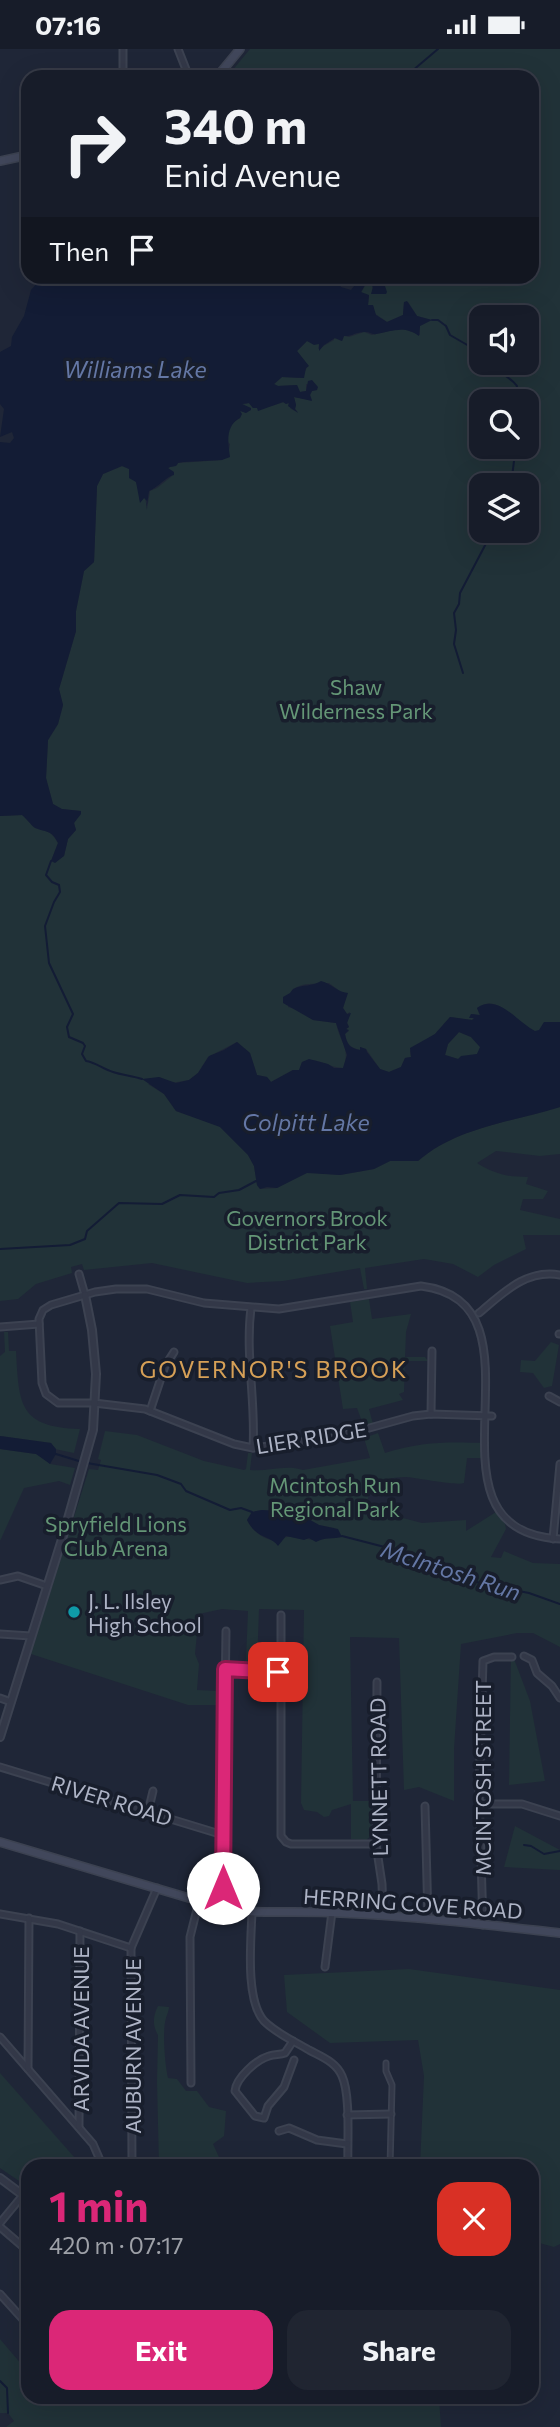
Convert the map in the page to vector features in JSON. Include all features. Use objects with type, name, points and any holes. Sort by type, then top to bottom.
[{"type":"main road","points":[[223,70],[240,49]]},
{"type":"main road","points":[[0,161],[21,156]]},
{"type":"main road","name":"HERRING COVE ROAD","points":[[0,1842],[199,1901],[203,1906],[216,1910],[222,1908],[252,1912],[383,1914],[560,1933]]},
{"type":"street","points":[[123,49],[123,70]]},
{"type":"street","points":[[178,49],[186,70]]},
{"type":"street","points":[[0,1737],[93,1430],[95,1363],[92,1330],[79,1274]]},
{"type":"street","points":[[479,1313],[525,1278],[537,1274],[560,1275]]},
{"type":"street","points":[[0,1327],[39,1324],[41,1313],[47,1306],[116,1289],[148,1289],[204,1303],[279,1309],[421,1286],[451,1294],[479,1313],[484,1321]]},
{"type":"street","points":[[251,1308],[248,1334],[254,1413],[253,1448]]},
{"type":"street","name":"LIER RIDGE","points":[[39,1324],[42,1383],[46,1394],[58,1403],[94,1403],[150,1411],[237,1445],[253,1448],[334,1438],[413,1416],[492,1416]]},
{"type":"street","points":[[431,1415],[432,1351]]},
{"type":"street","points":[[150,1411],[165,1366],[174,1352]]},
{"type":"street","points":[[549,1396],[560,1402]]},
{"type":"street","points":[[493,1404],[491,1480],[499,1507],[505,1516],[525,1532],[557,1539],[560,1464]]},
{"type":"street","points":[[0,1580],[20,1577],[47,1585]]},
{"type":"street","points":[[281,1615],[279,1672],[282,1696],[282,1838],[292,1844],[376,1844]]},
{"type":"street","points":[[222,1908],[226,1631]]},
{"type":"street","points":[[0,1634],[31,1636]]},
{"type":"street","points":[[524,1656],[532,1660],[537,1673],[552,1686],[560,1698]]},
{"type":"street","name":"MCINTOSH STREET","points":[[483,1925],[479,1804],[483,1661],[494,1657],[512,1657]]},
{"type":"street","points":[[225,1669],[279,1672]]},
{"type":"street","name":"LYNNETT ROAD","points":[[377,1682],[376,1844],[383,1914]]},
{"type":"street","points":[[0,1698],[11,1702]]},
{"type":"street","name":"RIVER ROAD","points":[[0,1767],[223,1835]]},
{"type":"street","points":[[148,1812],[153,1791]]},
{"type":"street","points":[[479,1804],[522,1804],[560,1816]]},
{"type":"street","points":[[425,1806],[428,1919]]},
{"type":"street","name":"AUBURN AVENUE","points":[[132,2159],[131,1948],[157,1888]]},
{"type":"street","points":[[191,2083],[190,1937],[199,1901]]},
{"type":"street","points":[[252,1912],[251,1990],[254,2004],[267,2024],[328,2060],[339,2071],[345,2086],[348,2159]]},
{"type":"street","points":[[325,1967],[332,1912]]},
{"type":"street","points":[[0,1914],[58,1924],[131,1948]]},
{"type":"street","points":[[28,2069],[29,1918]]},
{"type":"street","name":"ARVIDA AVENUE","points":[[79,2127],[80,1931]]},
{"type":"street","points":[[0,2037],[79,2127],[96,2148],[100,2159]]},
{"type":"street","points":[[293,2041],[285,2053],[262,2059],[236,2083],[235,2091],[255,2116],[264,2118],[268,2106],[284,2087],[294,2060]]},
{"type":"street","points":[[386,2063],[386,2071],[392,2085],[390,2159]]},
{"type":"street","points":[[347,2115],[391,2114]]},
{"type":"street","points":[[279,2131],[289,2128],[317,2140],[347,2144]]},
{"type":"street","points":[[0,2178],[21,2193]]},
{"type":"street","points":[[21,2202],[0,2225],[21,2244]]},
{"type":"street","points":[[0,2294],[21,2317]]},
{"type":"green space","name":"Shaw Wilderness Park","points":[[250,49],[560,49],[560,1022],[542,1032],[533,1031],[499,1006],[485,1004],[477,1008],[480,1016],[473,1014],[472,1018],[475,1019],[450,1017],[435,1034],[410,1051],[411,1057],[405,1058],[401,1067],[389,1072],[380,1069],[366,1049],[351,1047],[348,1043],[345,1034],[349,1031],[346,1029],[349,1027],[347,1022],[350,1012],[347,1014],[343,1008],[347,994],[329,983],[306,984],[295,988],[289,998],[288,1007],[313,1020],[336,1023],[346,1055],[343,1068],[318,1061],[302,1062],[299,1071],[293,1070],[271,1082],[267,1077],[257,1075],[250,1053],[237,1042],[208,1057],[198,1073],[189,1080],[172,1083],[159,1077],[148,1084],[164,1094],[176,1111],[219,1126],[248,1155],[260,1189],[277,1188],[307,1172],[340,1175],[374,1169],[390,1161],[418,1161],[450,1140],[467,1133],[560,1107],[560,1154],[540,1156],[496,1151],[477,1163],[501,1174],[528,1177],[526,1184],[548,1191],[543,1199],[523,1199],[520,1210],[560,1219],[560,1235],[523,1235],[526,1249],[494,1265],[478,1277],[453,1264],[424,1259],[365,1268],[367,1289],[364,1289],[360,1268],[283,1281],[247,1283],[152,1263],[84,1270],[82,1264],[71,1267],[72,1273],[36,1284],[18,1299],[0,1301],[0,816],[22,815],[33,826],[53,835],[58,843],[51,861],[64,856],[68,839],[76,830],[74,823],[80,811],[61,809],[53,804],[46,778],[48,740],[58,724],[63,705],[59,689],[76,631],[76,611],[84,571],[94,562],[97,486],[103,474],[122,466],[130,469],[139,489],[140,502],[145,497],[147,509],[150,491],[172,476],[168,469],[170,467],[178,463],[222,460],[230,444],[220,435],[240,418],[240,410],[246,413],[247,408],[241,405],[249,403],[253,408],[284,402],[298,412],[295,409],[294,397],[312,400],[310,395],[317,387],[306,384],[306,391],[300,392],[297,385],[274,384],[282,377],[301,378],[308,366],[297,351],[307,341],[319,344],[318,349],[334,338],[342,341],[344,336],[364,332],[372,335],[402,328],[420,335],[420,326],[431,320],[417,316],[408,302],[404,302],[403,315],[387,322],[374,313],[374,307],[368,305],[369,296],[361,293],[366,284],[372,284],[373,294],[381,293],[385,284],[539,284],[539,70],[233,70]]},
{"type":"green space","points":[[459,1032],[471,1037],[481,1048],[477,1054],[458,1059],[445,1055],[448,1044]]},
{"type":"green space","points":[[369,1299],[372,1319],[411,1314],[406,1332],[405,1357],[425,1357],[428,1361],[405,1361],[404,1392],[399,1394],[403,1400],[369,1409],[373,1424],[364,1427],[357,1408],[343,1409],[330,1326],[353,1322],[350,1302]]},
{"type":"green space","points":[[4,1332],[8,1332],[9,1351],[16,1351],[21,1399],[26,1409],[34,1418],[45,1424],[80,1429],[74,1453],[55,1449],[51,1443],[0,1436],[0,1356],[5,1352]]},
{"type":"green space","points":[[551,1342],[559,1345],[552,1386],[544,1388],[533,1373],[520,1372],[521,1360],[535,1361]]},
{"type":"green space","points":[[105,1431],[137,1435],[204,1461],[244,1470],[248,1453],[252,1453],[250,1470],[303,1470],[370,1458],[364,1438],[378,1433],[385,1453],[435,1443],[486,1443],[486,1458],[467,1458],[464,1483],[406,1477],[371,1482],[365,1515],[395,1516],[422,1523],[466,1520],[466,1531],[496,1512],[506,1529],[491,1557],[501,1558],[504,1551],[533,1563],[560,1564],[560,1647],[533,1633],[517,1633],[461,1644],[454,1749],[454,1801],[419,1787],[404,1790],[399,1638],[350,1637],[353,1801],[371,1801],[371,1836],[366,1840],[351,1839],[351,1804],[332,1810],[329,1816],[324,1817],[317,1812],[304,1810],[301,1803],[304,1610],[259,1609],[257,1666],[242,1667],[246,1659],[248,1611],[222,1609],[199,1614],[195,1654],[199,1664],[197,1690],[218,1691],[218,1705],[188,1705],[31,1654],[89,1469],[98,1470],[101,1460],[98,1459]],"holes":[[[276,1511],[283,1516],[303,1516],[319,1525],[334,1528],[342,1537],[322,1538],[318,1541],[291,1536],[283,1538],[281,1542],[257,1533],[247,1520],[252,1512]]]},
{"type":"green space","points":[[0,1449],[36,1454],[50,1464],[75,1468],[70,1485],[59,1481],[24,1488],[0,1541]]},
{"type":"green space","points":[[511,1651],[530,1701],[545,1781],[509,1785]]},
{"type":"green space","points":[[515,1826],[560,1850],[560,1870],[504,1867]]},
{"type":"green space","points":[[409,1969],[560,1990],[560,2244],[554,2247],[539,2243],[539,2159],[420,2159],[424,2076],[418,2040],[330,2043],[287,2012],[284,1975]]},
{"type":"green space","points":[[158,2006],[169,2007],[164,2039],[168,2078],[177,2079],[186,2091],[197,2091],[209,2107],[226,2111],[224,2136],[213,2144],[220,2159],[159,2159],[158,2035],[155,2013]]},
{"type":"green space","points":[[0,2073],[76,2159],[21,2159],[21,2182],[0,2168]]},
{"type":"green space","points":[[0,2339],[21,2364],[21,2404],[439,2404],[441,2427],[6,2427],[14,2421],[8,2413],[0,2413]]},
{"type":"water","name":"Williams Lake","points":[[36,284],[339,284],[351,290],[356,284],[366,284],[361,292],[369,295],[368,305],[373,305],[376,315],[387,322],[403,315],[404,302],[407,301],[417,316],[432,320],[420,326],[419,336],[403,330],[375,334],[360,332],[344,336],[342,341],[335,338],[319,351],[319,344],[314,345],[307,341],[297,351],[309,366],[304,378],[282,377],[274,384],[297,385],[300,392],[306,391],[308,381],[312,380],[318,387],[310,395],[312,401],[294,397],[298,413],[288,406],[289,403],[283,402],[258,411],[249,403],[242,404],[251,410],[246,413],[240,411],[240,418],[232,425],[228,441],[230,457],[222,460],[183,462],[168,468],[174,475],[149,491],[146,511],[147,501],[144,498],[140,503],[136,482],[129,478],[129,469],[122,466],[103,474],[97,486],[94,562],[84,571],[76,611],[76,631],[59,689],[63,705],[58,724],[48,740],[46,778],[53,804],[62,809],[81,811],[74,823],[76,830],[68,839],[64,856],[55,863],[51,861],[58,843],[51,833],[35,828],[22,815],[0,816],[0,442],[10,443],[14,438],[12,432],[0,437],[4,409],[0,404],[0,352],[11,346],[12,337],[24,316],[31,290]]},
{"type":"water","name":"Williams Lake","points":[[371,284],[384,284],[387,292],[371,294]]},
{"type":"water","name":"Colpitt Lake","points":[[321,981],[348,993],[343,1008],[347,1014],[351,1013],[347,1023],[349,1027],[346,1029],[349,1030],[345,1034],[348,1043],[360,1050],[360,1047],[366,1049],[380,1069],[389,1072],[401,1067],[405,1058],[411,1057],[410,1048],[435,1034],[450,1017],[472,1020],[474,1018],[469,1018],[471,1014],[480,1015],[477,1008],[485,1004],[500,1006],[535,1031],[539,1030],[544,1022],[560,1022],[560,1107],[467,1133],[450,1140],[418,1161],[390,1161],[374,1169],[340,1175],[307,1173],[277,1188],[260,1189],[248,1155],[220,1127],[176,1111],[164,1094],[142,1079],[159,1077],[176,1083],[189,1080],[198,1073],[209,1056],[237,1042],[250,1053],[257,1075],[267,1077],[271,1082],[293,1070],[299,1070],[302,1062],[309,1059],[334,1068],[343,1068],[347,1055],[336,1023],[313,1020],[283,1003],[283,997],[293,989]],"holes":[[[459,1032],[471,1037],[480,1047],[477,1054],[461,1056],[458,1059],[445,1055],[448,1044]]]},
{"type":"water","points":[[0,1436],[51,1443],[56,1454],[50,1464],[36,1454],[0,1449]]},
{"type":"water","points":[[276,1511],[284,1516],[303,1516],[319,1525],[338,1529],[342,1537],[316,1542],[309,1538],[304,1540],[286,1536],[278,1546],[255,1531],[247,1520],[252,1512]]},
{"type":"waterway","points":[[413,70],[438,49]]},
{"type":"waterway","points":[[432,320],[438,320],[446,326],[450,335],[469,346]]},
{"type":"waterway","points":[[504,375],[517,386],[516,389]]},
{"type":"waterway","points":[[512,473],[514,459]]},
{"type":"waterway","points":[[463,673],[454,644],[454,613],[459,604],[460,593],[486,543]]},
{"type":"waterway","points":[[51,861],[46,875],[59,885],[60,892],[45,926],[49,963],[73,1014],[67,1027],[69,1037],[83,1043],[85,1046],[82,1054],[86,1061],[113,1072],[142,1079]]},
{"type":"waterway","points":[[0,1249],[70,1245],[85,1239],[87,1231],[119,1203],[162,1204],[180,1195],[214,1197],[219,1193],[239,1190],[256,1181]]},
{"type":"waterway","name":"McIntosh Run","points":[[56,1454],[82,1462]]},
{"type":"waterway","name":"McIntosh Run","points":[[87,1463],[157,1475],[181,1484],[186,1491],[230,1510],[241,1508],[252,1512]]},
{"type":"waterway","name":"McIntosh Run","points":[[342,1536],[404,1552],[482,1584],[529,1593],[560,1604]]},
{"type":"waterway","points":[[524,1845],[544,1854],[560,1851]]},
{"type":"waterway","points":[[0,2381],[7,2388],[8,2413]]},
{"type":"place","name":"J. L. Ilsley High School","points":[[74,1612]]},
{"type":"district","name":"GOVERNOR'S BROOK","points":[[274,1369]]},
{"type":"route","points":[[223,1888],[225,1669],[278,1672]]},
{"type":"park label","name":"Governors Brook District Park","points":[[307,1229]]},
{"type":"park label","name":"Mcintosh Run Regional Park","points":[[335,1496]]},
{"type":"park label","name":"Spryfield Lions Club Arena","points":[[116,1535]]}]
